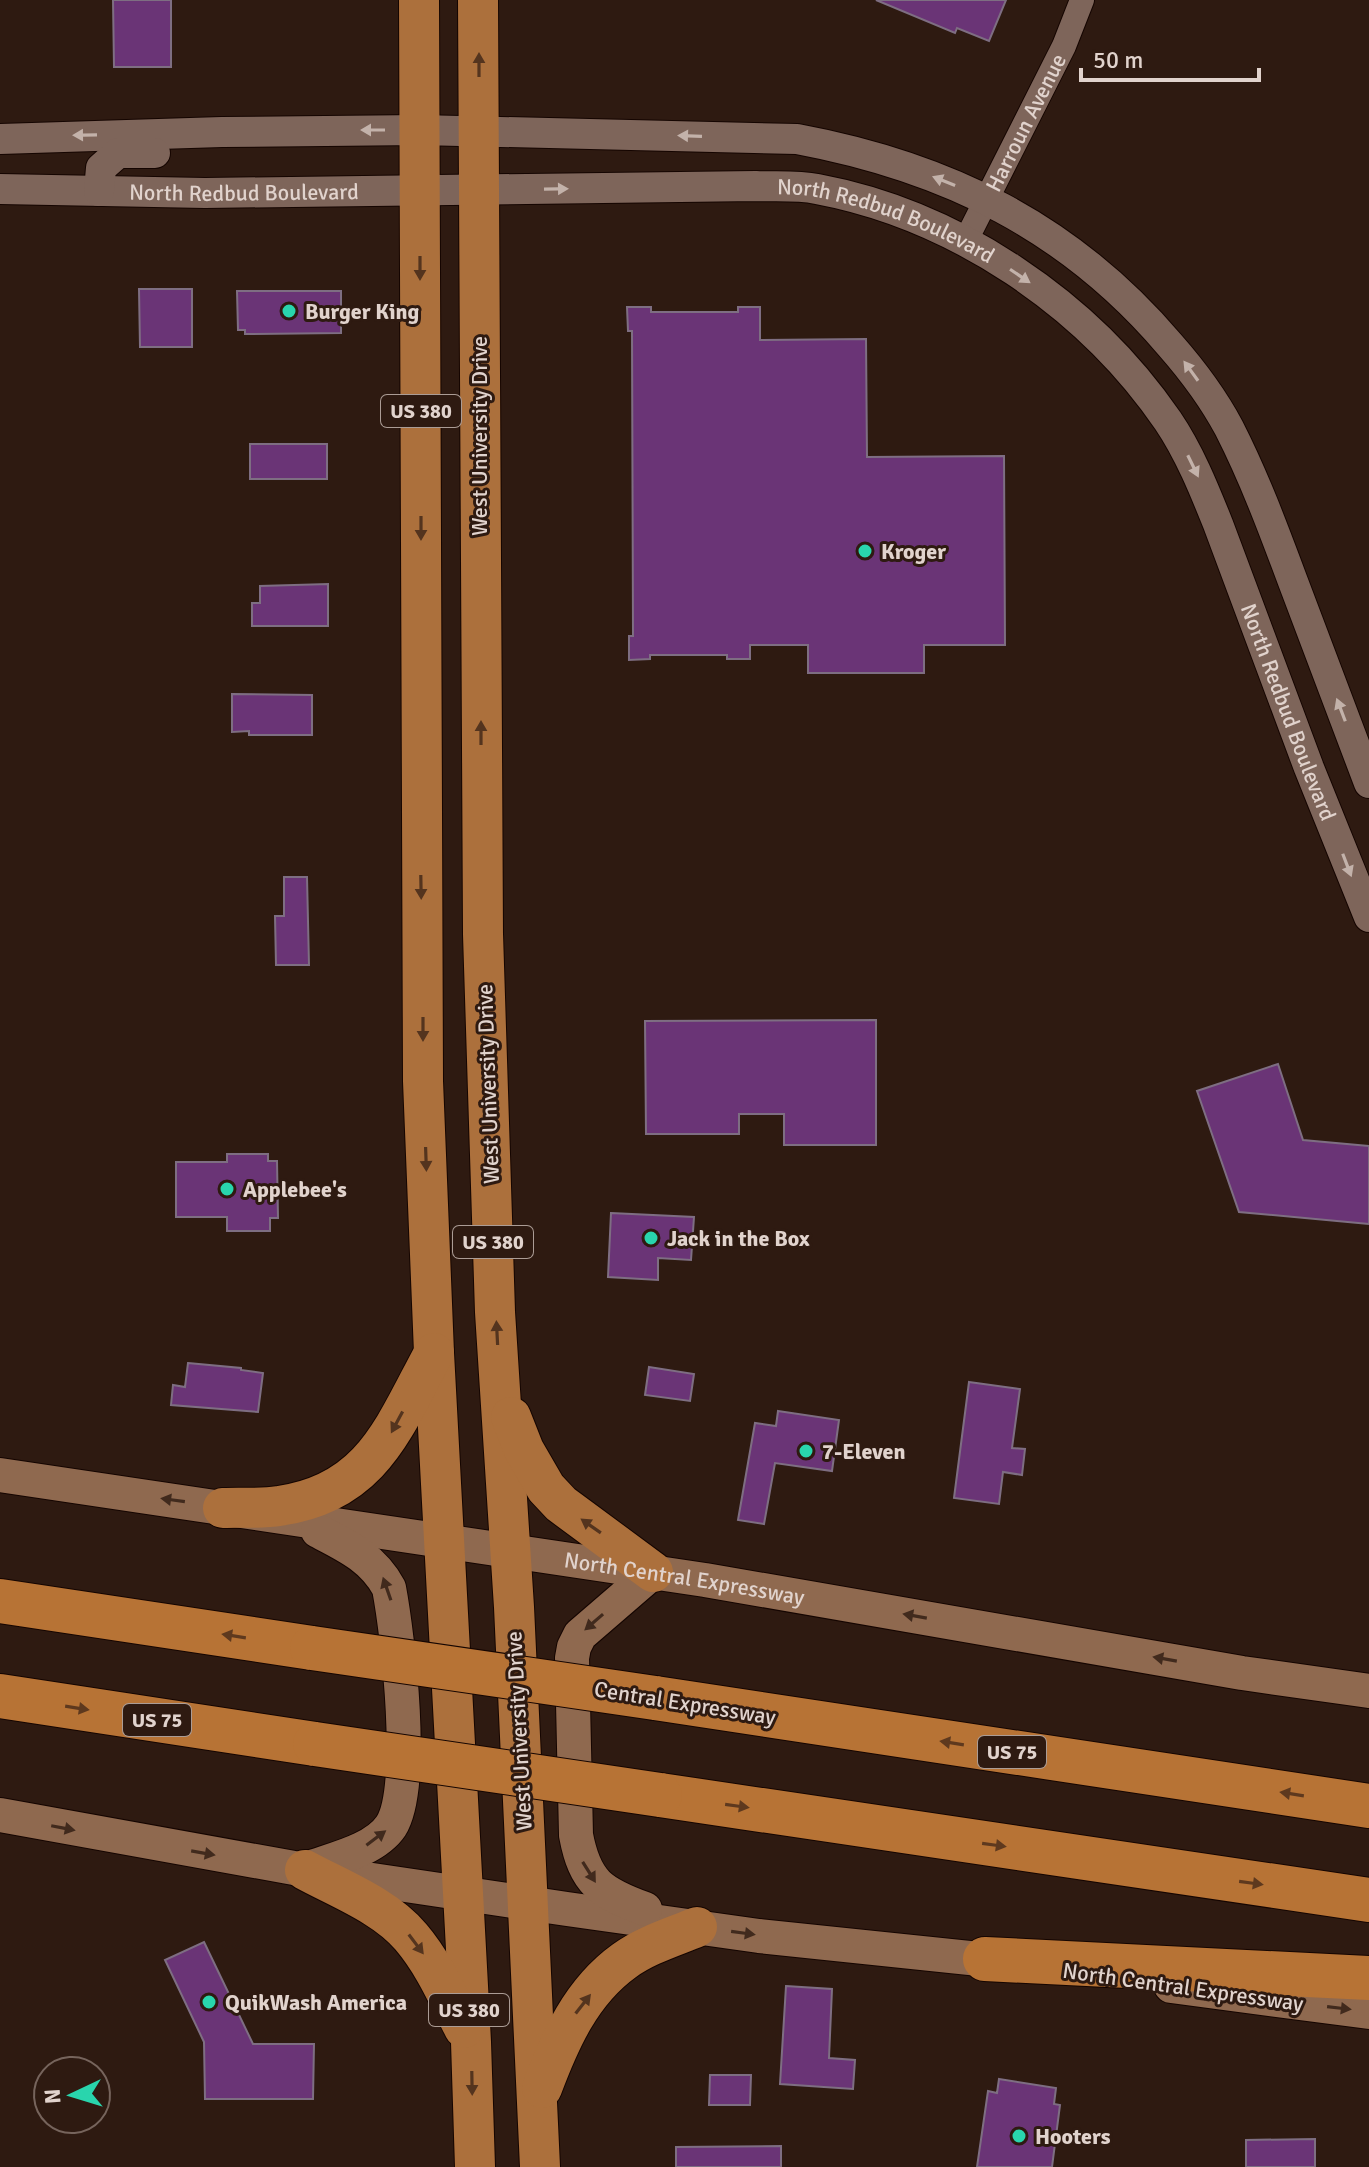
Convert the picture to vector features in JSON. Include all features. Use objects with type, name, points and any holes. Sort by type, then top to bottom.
[{"type":"highway","name":"US 380","points":[[419,0],[423,1081],[475,2167]]},
{"type":"highway","name":"West University Drive","points":[[478,0],[483,934],[500,1391],[540,2167]]},
{"type":"highway","points":[[223,1508],[277,1506],[301,1501],[350,1479],[367,1466],[389,1436],[434,1353]]},
{"type":"highway","points":[[500,1391],[524,1450],[546,1488],[561,1504],[653,1572]]},
{"type":"highway","name":"Central Expressway","points":[[0,1601],[1369,1806]]},
{"type":"highway","name":"US 75","points":[[0,1696],[1369,1900]]},
{"type":"highway","points":[[305,1870],[383,1912],[410,1936],[435,1970],[471,2042]]},
{"type":"highway","points":[[538,2099],[559,2042],[577,2012],[601,1982],[627,1959],[697,1927]]},
{"type":"highway","points":[[985,1959],[1369,1978]]},
{"type":"main road","name":"North Central Expressway","points":[[0,1475],[653,1572],[1242,1673],[1369,1691]]},
{"type":"main road","points":[[292,1518],[369,1560],[382,1574],[389,1588],[405,1772],[398,1808],[390,1826],[363,1847],[305,1870]]},
{"type":"main road","points":[[653,1572],[589,1626],[574,1647],[576,1835],[588,1872],[607,1893],[697,1927]]},
{"type":"main road","name":"North Central Expressway","points":[[0,1815],[305,1870],[527,1903],[759,1936],[985,1959],[1369,2012]]},
{"type":"street","name":"Harroun Avenue","points":[[965,242],[1064,46],[1082,0]]},
{"type":"street","points":[[0,139],[420,130],[797,139],[855,150],[986,198],[1051,236],[1093,267],[1127,298],[1186,364],[1213,402],[1228,426],[1259,494],[1369,783]]},
{"type":"street","points":[[99,191],[101,168],[118,153],[202,152],[270,131]]},
{"type":"street","name":"North Redbud Boulevard","points":[[0,189],[205,193],[756,186],[813,188],[910,214],[965,242],[1043,291],[1072,315],[1133,377],[1168,421],[1203,486],[1309,768],[1369,917]]},
{"type":"building","points":[[113,0],[171,0],[171,67],[114,67]]},
{"type":"building","points":[[876,0],[1006,0],[989,41],[957,28],[955,33]]},
{"type":"building","points":[[139,289],[192,289],[192,347],[140,347]]},
{"type":"building","name":"Burger King","points":[[237,291],[341,291],[341,333],[245,334],[245,330],[238,330]]},
{"type":"building","points":[[627,307],[651,307],[651,312],[738,312],[738,307],[760,307],[760,340],[866,339],[867,457],[1004,456],[1005,645],[924,645],[924,673],[808,673],[808,645],[750,645],[750,659],[727,659],[727,655],[650,655],[650,659],[629,660],[629,636],[633,636],[632,331],[628,331]]},
{"type":"building","points":[[250,444],[327,444],[327,479],[250,479]]},
{"type":"building","points":[[328,584],[328,626],[252,626],[252,603],[260,603],[260,586]]},
{"type":"building","points":[[232,694],[312,695],[312,735],[232,732]]},
{"type":"building","points":[[284,877],[307,877],[309,965],[276,965],[275,916],[284,916]]},
{"type":"building","points":[[876,1020],[876,1145],[784,1145],[784,1114],[739,1114],[739,1134],[646,1134],[645,1021]]},
{"type":"building","points":[[1278,1064],[1303,1140],[1369,1146],[1369,1224],[1239,1212],[1197,1091]]},
{"type":"building","name":"Applebee's","points":[[227,1154],[268,1154],[268,1161],[277,1161],[278,1218],[270,1218],[270,1231],[227,1231],[227,1217],[176,1217],[176,1162],[227,1162]]},
{"type":"building","name":"Jack in the Box","points":[[611,1213],[694,1217],[691,1260],[658,1258],[658,1280],[608,1277]]},
{"type":"building","points":[[188,1363],[263,1373],[258,1412],[171,1405],[173,1385],[185,1387]]},
{"type":"building","points":[[649,1367],[694,1374],[690,1401],[645,1395]]},
{"type":"building","points":[[969,1382],[1020,1389],[1012,1448],[1025,1449],[1022,1475],[1003,1472],[999,1504],[954,1498]]},
{"type":"building","points":[[778,1411],[839,1420],[832,1471],[775,1463],[764,1524],[738,1520],[755,1423],[776,1426]]},
{"type":"building","name":"QuikWash America","points":[[204,1942],[253,2044],[314,2044],[313,2099],[205,2099],[204,2042],[165,1960]]},
{"type":"building","points":[[786,1986],[832,1989],[829,2058],[855,2060],[853,2089],[780,2084]]},
{"type":"building","points":[[710,2075],[751,2075],[750,2105],[709,2105]]},
{"type":"building","name":"Hooters","points":[[999,2079],[1056,2088],[1054,2104],[1060,2105],[1052,2167],[977,2167],[988,2091],[997,2093]]},
{"type":"building","points":[[1315,2139],[1315,2167],[1246,2167],[1246,2140]]},
{"type":"building","points":[[781,2146],[781,2167],[676,2167],[676,2147]]},
{"type":"place","name":"Burger King","points":[[289,311]]},
{"type":"place","name":"Kroger","points":[[865,551]]},
{"type":"place","name":"Applebee's","points":[[227,1189]]},
{"type":"place","name":"Jack in the Box","points":[[651,1238]]},
{"type":"place","name":"7-Eleven","points":[[806,1451]]},
{"type":"place","name":"QuikWash America","points":[[209,2002]]},
{"type":"place","name":"Hooters","points":[[1019,2136]]}]
